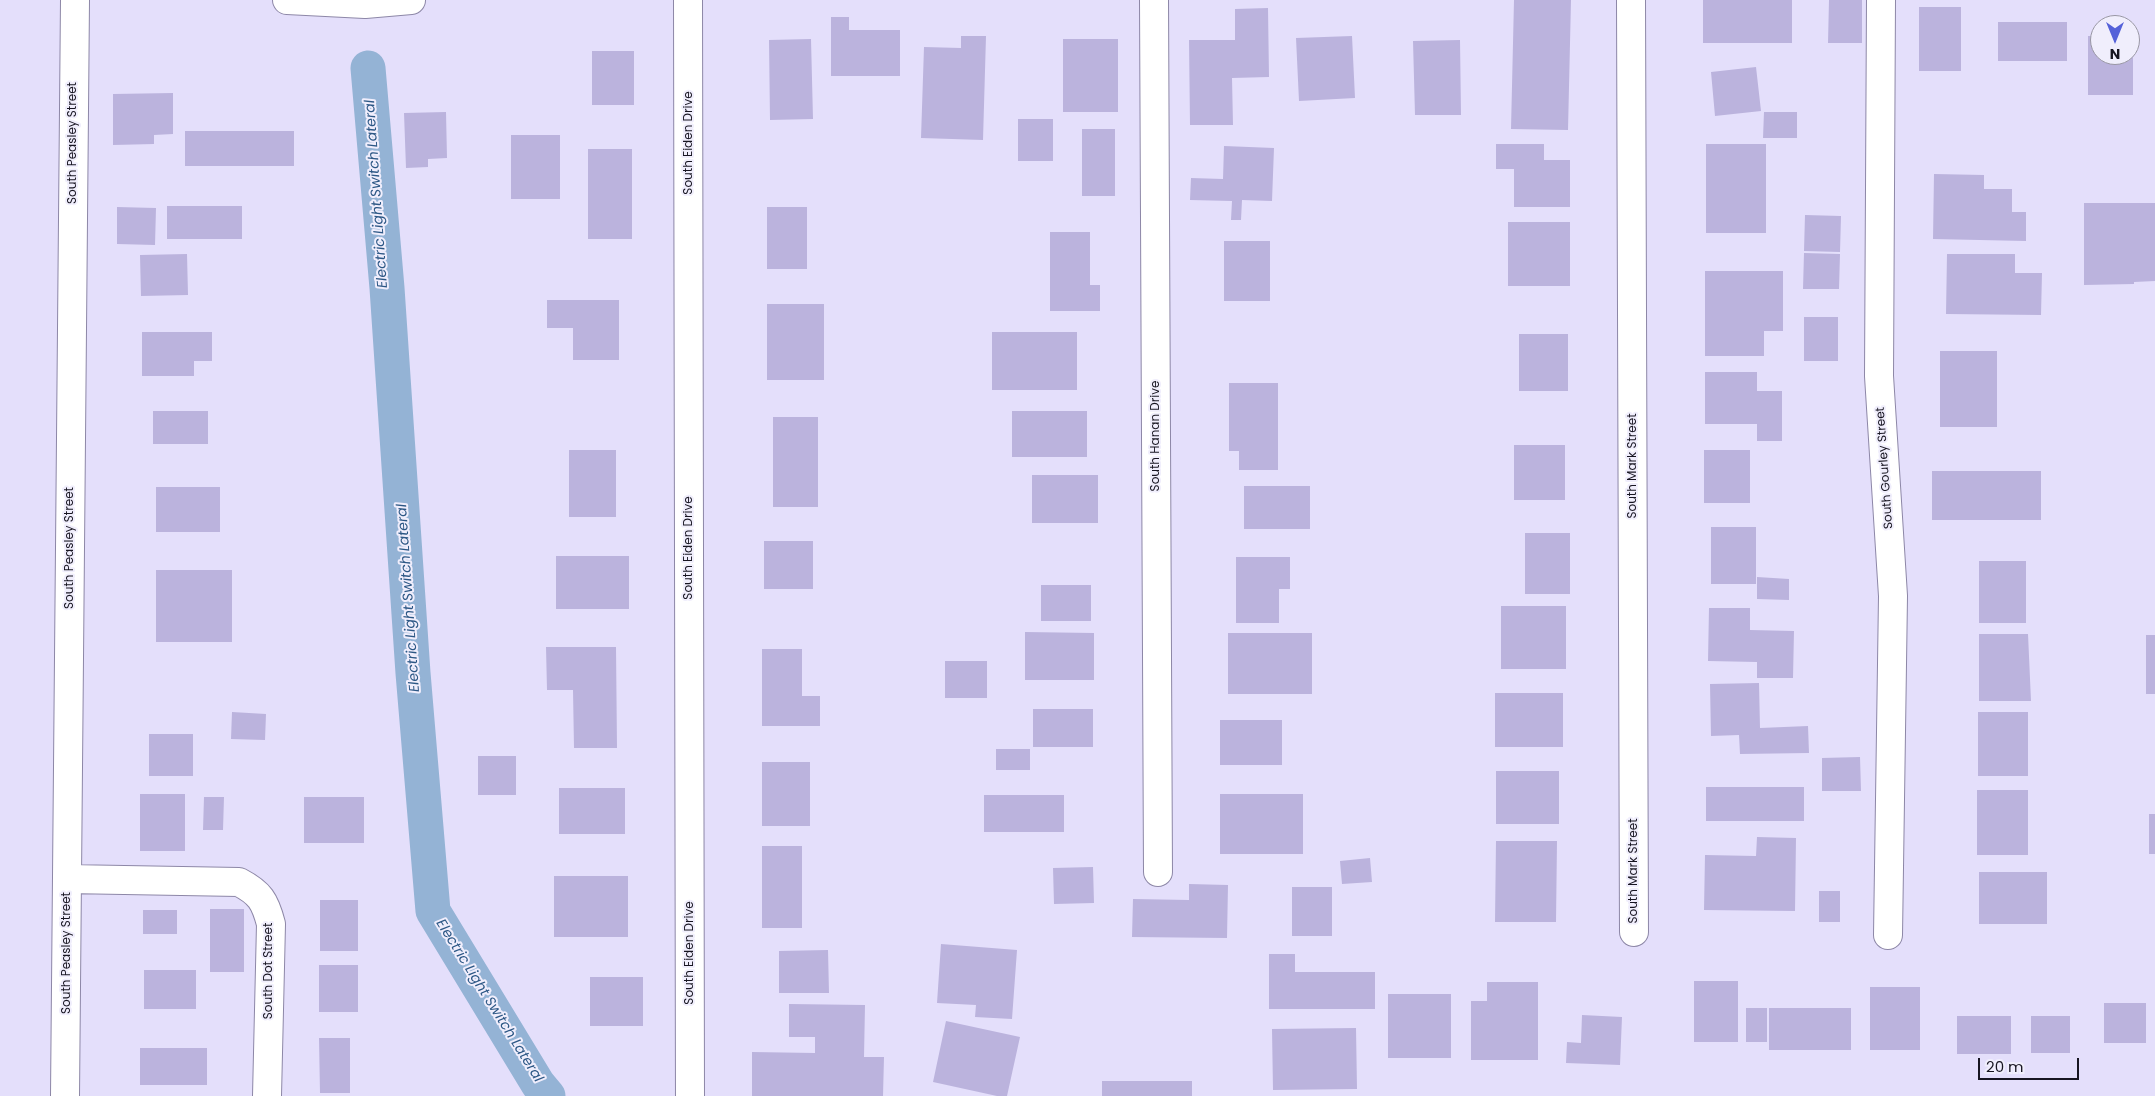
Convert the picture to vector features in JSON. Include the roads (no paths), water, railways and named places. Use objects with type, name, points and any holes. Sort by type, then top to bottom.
[{"type":"street","name":"South Peasley Street","points":[[66,1096],[75,0]]},
{"type":"street","points":[[287,0],[365,2],[411,0]]},
{"type":"street","name":"South Eiden Drive","points":[[688,0],[690,1096]]},
{"type":"street","name":"South Hanan Drive","points":[[1154,0],[1158,872]]},
{"type":"street","name":"South Mark Street","points":[[1631,0],[1634,932]]},
{"type":"street","name":"South Gourley Street","points":[[1881,0],[1879,376],[1893,596],[1888,935]]},
{"type":"street","name":"South Dot Street","points":[[67,879],[239,882],[255,890],[267,906],[271,924],[268,1096]]},
{"type":"waterway","name":"Electric Light Switch Lateral","points":[[368,68],[387,288],[413,673],[433,911],[538,1084],[548,1096]]}]
